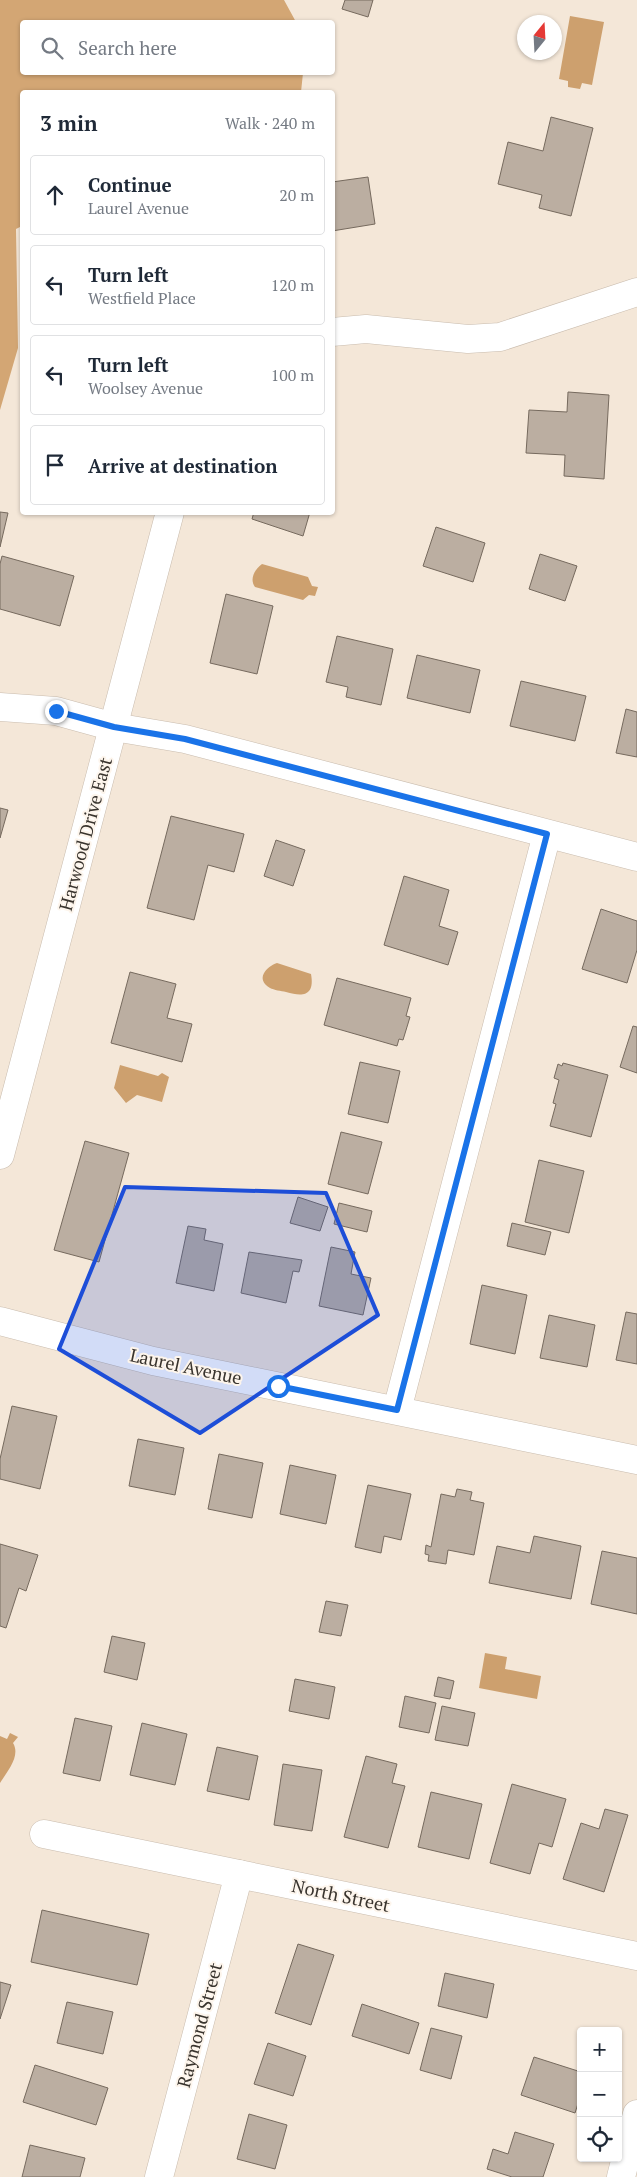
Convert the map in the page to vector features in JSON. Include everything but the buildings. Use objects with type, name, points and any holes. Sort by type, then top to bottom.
[{"type":"street","points":[[335,332],[366,329],[468,339],[500,337],[637,292]]},
{"type":"street","name":"Harwood Drive East","points":[[0,1155],[169,515]]},
{"type":"street","points":[[0,707],[56,711],[114,727],[185,739],[637,856]]},
{"type":"street","points":[[397,1410],[547,834]]},
{"type":"street","name":"Laurel Avenue","points":[[0,1321],[153,1361],[637,1460]]},
{"type":"street","name":"North Street","points":[[44,1834],[637,1956]]},
{"type":"street","name":"Raymond Street","points":[[159,2177],[239,1874]]},
{"type":"street","points":[[621,2177],[637,2114]]},
{"type":"highlighted area","points":[[125,1187],[326,1193],[378,1315],[200,1433],[59,1349]]},
{"type":"shaded area","points":[[0,0],[284,0],[295,20],[20,20],[20,75],[303,75],[301,90],[20,90],[20,227],[16,229],[18,348],[0,410]]},
{"type":"shaded area","points":[[570,16],[604,22],[592,85],[582,83],[580,89],[568,87],[568,81],[559,79]]},
{"type":"shaded area","points":[[262,564],[308,577],[312,586],[318,587],[315,596],[309,595],[303,600],[255,587],[253,584],[254,574]]},
{"type":"shaded area","points":[[277,963],[311,974],[312,981],[309,991],[298,994],[273,989],[266,985],[263,977],[266,970]]},
{"type":"shaded area","points":[[120,1065],[158,1076],[162,1073],[169,1077],[162,1102],[137,1095],[126,1103],[114,1088]]},
{"type":"shaded area","points":[[485,1653],[507,1657],[505,1669],[541,1676],[537,1699],[479,1688]]},
{"type":"shaded area","points":[[10,1733],[18,1737],[13,1743],[15,1748],[14,1758],[0,1783],[0,1736],[7,1739]]},
{"type":"route","points":[[56,711],[114,727],[185,739],[547,834],[397,1410],[278,1386]]}]
